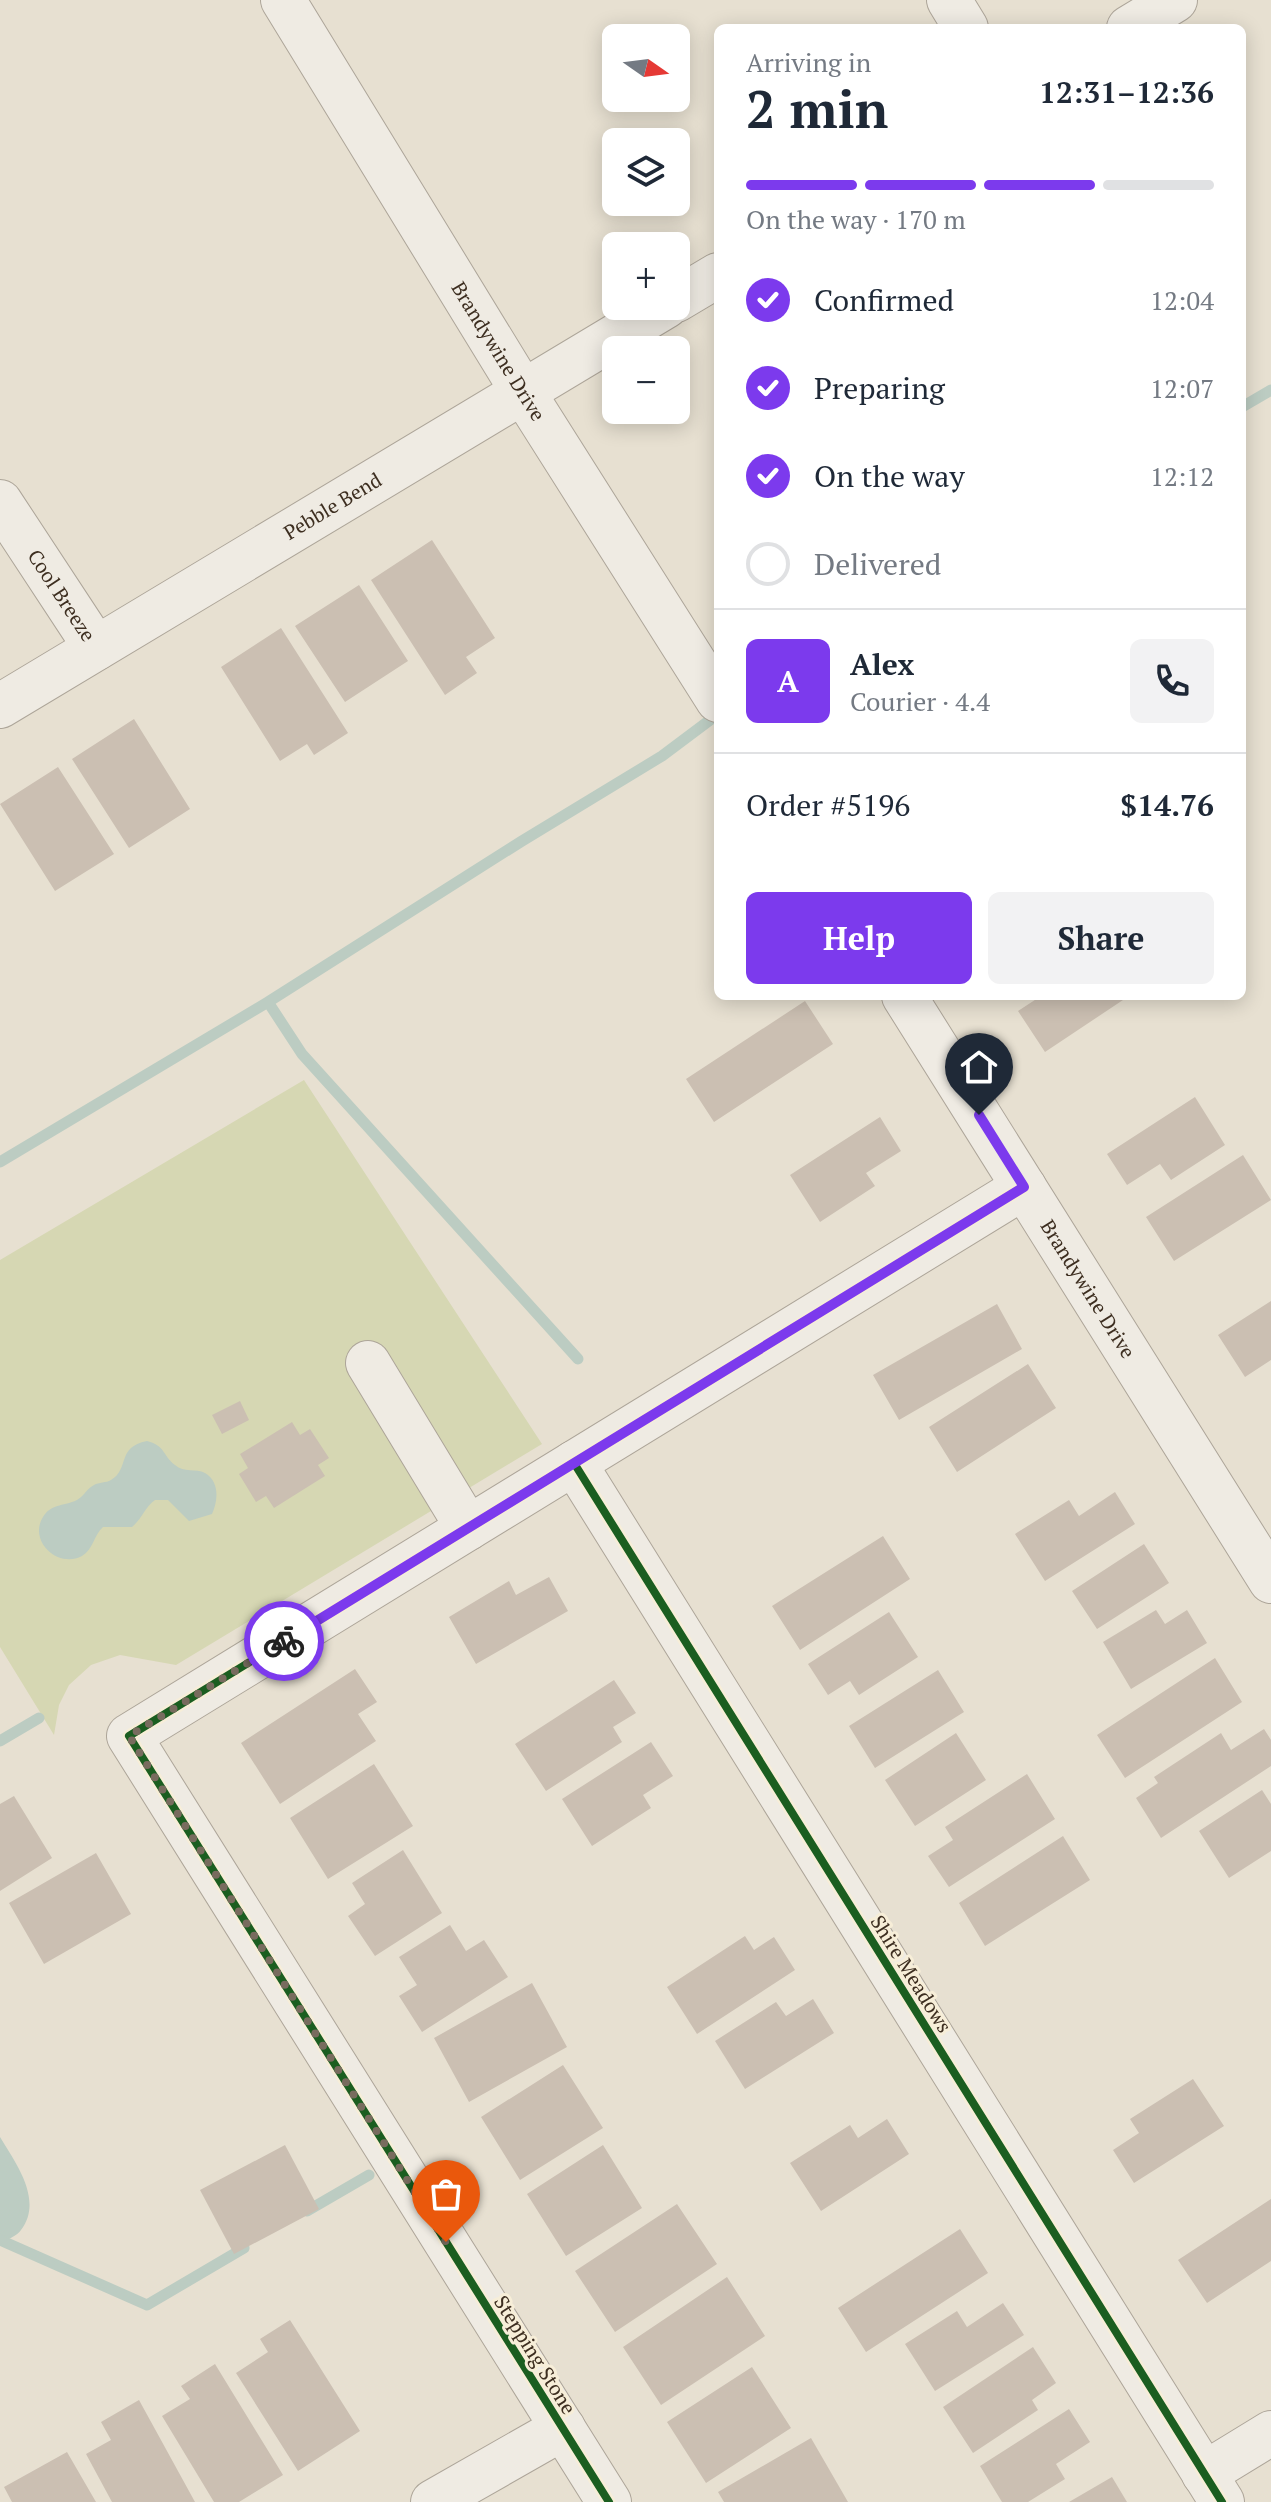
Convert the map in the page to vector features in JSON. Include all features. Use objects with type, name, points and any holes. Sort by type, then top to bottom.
[{"type":"street","name":"Brandywine Drive","points":[[283,0],[523,392],[714,694]]},
{"type":"street","points":[[949,0],[964,24]]},
{"type":"street","points":[[1136,24],[1175,0]]},
{"type":"street","points":[[690,292],[714,277]]},
{"type":"street","name":"Pebble Bend","points":[[0,706],[643,320]]},
{"type":"street","name":"Cool Breeze","points":[[0,502],[96,648]]},
{"type":"street","name":"Brandywine Drive","points":[[907,1000],[1271,1581]]},
{"type":"street","points":[[368,1363],[468,1528],[1024,1187]]},
{"type":"street","name":"Shire Meadows","points":[[574,1463],[1213,2488]]},
{"type":"street","name":"Stepping Stone","points":[[468,1528],[129,1736],[609,2502]]},
{"type":"street","points":[[433,2502],[563,2428]]},
{"type":"street","points":[[1213,2488],[1271,2433]]},
{"type":"green space","points":[[304,1080],[542,1444],[176,1665],[120,1655],[91,1665],[69,1685],[59,1705],[54,1735],[0,1647],[0,1260]]},
{"type":"shaded area","points":[[147,1441],[158,1445],[179,1467],[210,1477],[216,1492],[212,1514],[189,1521],[168,1500],[155,1500],[132,1527],[103,1527],[82,1556],[64,1559],[55,1556],[42,1543],[39,1535],[39,1526],[46,1513],[78,1500],[94,1485],[111,1480],[117,1475],[131,1448]]},
{"type":"shaded area","points":[[0,2137],[25,2182],[30,2206],[21,2230],[0,2243]]},
{"type":"building","points":[[432,540],[495,638],[466,657],[477,673],[445,695],[371,580]]},
{"type":"building","points":[[359,585],[408,661],[345,702],[295,626]]},
{"type":"building","points":[[281,628],[348,733],[314,755],[307,744],[280,761],[221,667]]},
{"type":"building","points":[[134,719],[190,809],[129,848],[72,759]]},
{"type":"building","points":[[58,767],[114,854],[55,891],[0,804]]},
{"type":"building","points":[[1035,1000],[1123,1000],[1045,1052],[1018,1011]]},
{"type":"building","points":[[805,1001],[833,1044],[714,1122],[686,1079]]},
{"type":"building","points":[[1195,1097],[1225,1145],[1171,1180],[1160,1164],[1127,1185],[1107,1154]]},
{"type":"building","points":[[880,1117],[901,1151],[866,1173],[875,1186],[820,1222],[790,1175]]},
{"type":"building","points":[[1243,1155],[1271,1200],[1174,1261],[1146,1217]]},
{"type":"building","points":[[1271,1301],[1271,1360],[1245,1377],[1218,1335]]},
{"type":"building","points":[[997,1304],[1022,1349],[899,1420],[873,1375]]},
{"type":"building","points":[[1028,1364],[1056,1408],[957,1472],[929,1427]]},
{"type":"building","points":[[240,1401],[249,1420],[222,1434],[212,1415]]},
{"type":"building","points":[[292,1422],[300,1435],[310,1429],[329,1458],[318,1465],[325,1476],[274,1508],[266,1496],[256,1502],[239,1474],[248,1468],[240,1454]]},
{"type":"building","points":[[1115,1492],[1135,1524],[1045,1581],[1015,1534],[1069,1500],[1079,1516]]},
{"type":"building","points":[[883,1536],[910,1579],[800,1650],[772,1606]]},
{"type":"building","points":[[1144,1544],[1169,1583],[1097,1629],[1072,1591]]},
{"type":"building","points":[[549,1577],[568,1611],[476,1664],[449,1617],[509,1581],[516,1595]]},
{"type":"building","points":[[1156,1610],[1165,1624],[1187,1610],[1207,1643],[1131,1689],[1103,1642]]},
{"type":"building","points":[[889,1612],[918,1657],[859,1695],[850,1681],[828,1695],[808,1664]]},
{"type":"building","points":[[1215,1658],[1242,1702],[1125,1778],[1097,1735]]},
{"type":"building","points":[[355,1669],[377,1702],[358,1714],[376,1741],[280,1804],[241,1743]]},
{"type":"building","points":[[938,1670],[964,1712],[875,1768],[849,1726]]},
{"type":"building","points":[[614,1680],[636,1713],[613,1727],[622,1742],[546,1791],[515,1744]]},
{"type":"building","points":[[1264,1729],[1271,1740],[1271,1766],[1161,1838],[1136,1798],[1158,1783],[1154,1777],[1221,1733],[1231,1750]]},
{"type":"building","points":[[956,1733],[986,1780],[915,1826],[885,1780]]},
{"type":"building","points":[[651,1742],[673,1776],[643,1795],[651,1808],[592,1846],[562,1799]]},
{"type":"building","points":[[374,1764],[413,1826],[328,1879],[290,1818]]},
{"type":"building","points":[[1027,1774],[1055,1819],[949,1887],[928,1856],[953,1840],[945,1827]]},
{"type":"building","points":[[1262,1790],[1271,1804],[1271,1851],[1229,1878],[1199,1831]]},
{"type":"building","points":[[14,1796],[52,1858],[0,1891],[0,1804]]},
{"type":"building","points":[[1063,1836],[1090,1880],[985,1946],[959,1903]]},
{"type":"building","points":[[403,1850],[442,1913],[375,1956],[348,1916],[365,1904],[352,1883]]},
{"type":"building","points":[[96,1853],[131,1914],[44,1964],[9,1903]]},
{"type":"building","points":[[450,1925],[466,1951],[484,1940],[508,1977],[422,2032],[399,1996],[417,1985],[399,1957]]},
{"type":"building","points":[[745,1936],[754,1950],[774,1937],[795,1970],[697,2034],[667,1987]]},
{"type":"building","points":[[532,1983],[567,2047],[469,2102],[434,2038]]},
{"type":"building","points":[[813,1999],[834,2033],[745,2089],[715,2041],[776,2002],[786,2016]]},
{"type":"building","points":[[563,2065],[603,2128],[520,2180],[481,2117]]},
{"type":"building","points":[[1193,2079],[1224,2126],[1134,2183],[1113,2150],[1139,2133],[1130,2119]]},
{"type":"building","points":[[887,2119],[909,2154],[821,2211],[790,2163],[850,2125],[858,2138]]},
{"type":"building","points":[[285,2145],[319,2209],[234,2254],[200,2190]]},
{"type":"building","points":[[603,2145],[642,2208],[566,2256],[527,2194]]},
{"type":"building","points":[[1271,2199],[1271,2261],[1207,2303],[1178,2260]]},
{"type":"building","points":[[677,2204],[717,2264],[615,2332],[575,2271]]},
{"type":"building","points":[[960,2229],[988,2273],[866,2352],[838,2308]]},
{"type":"building","points":[[727,2277],[765,2336],[661,2405],[623,2347]]},
{"type":"building","points":[[1003,2303],[1024,2335],[935,2391],[905,2344],[957,2311],[967,2327]]},
{"type":"building","points":[[290,2320],[360,2431],[298,2471],[236,2373],[268,2352],[260,2339]]},
{"type":"building","points":[[1033,2347],[1056,2383],[1032,2400],[1038,2410],[973,2453],[943,2407]]},
{"type":"building","points":[[215,2364],[283,2475],[239,2502],[214,2502],[162,2416],[190,2399],[181,2386]]},
{"type":"building","points":[[752,2367],[791,2428],[706,2483],[667,2422]]},
{"type":"building","points":[[139,2400],[195,2502],[112,2502],[86,2454],[111,2440],[101,2422]]},
{"type":"building","points":[[1069,2409],[1090,2442],[1056,2464],[1065,2479],[1028,2502],[1002,2502],[980,2466]]},
{"type":"building","points":[[811,2438],[848,2502],[724,2502],[718,2492]]},
{"type":"building","points":[[67,2452],[96,2502],[12,2502],[4,2487]]},
{"type":"building","points":[[1112,2477],[1127,2502],[1069,2502]]},
{"type":"waterway","points":[[1246,405],[1271,390]]},
{"type":"waterway","points":[[0,1162],[268,1002],[662,756],[714,717]]},
{"type":"waterway","points":[[268,1002],[302,1054],[578,1359]]},
{"type":"waterway","points":[[0,1741],[39,1718]]},
{"type":"waterway","points":[[307,2211],[369,2175]]},
{"type":"waterway","points":[[0,2240],[147,2305],[244,2248]]},
{"type":"cycle path","points":[[609,2502],[129,1736],[1024,1187]]},
{"type":"cycle path","points":[[574,1463],[1222,2502]]},
{"type":"way so far","points":[[284,1641],[129,1736],[446,2242]]},
{"type":"route","points":[[284,1641],[1024,1187],[979,1115]]}]
